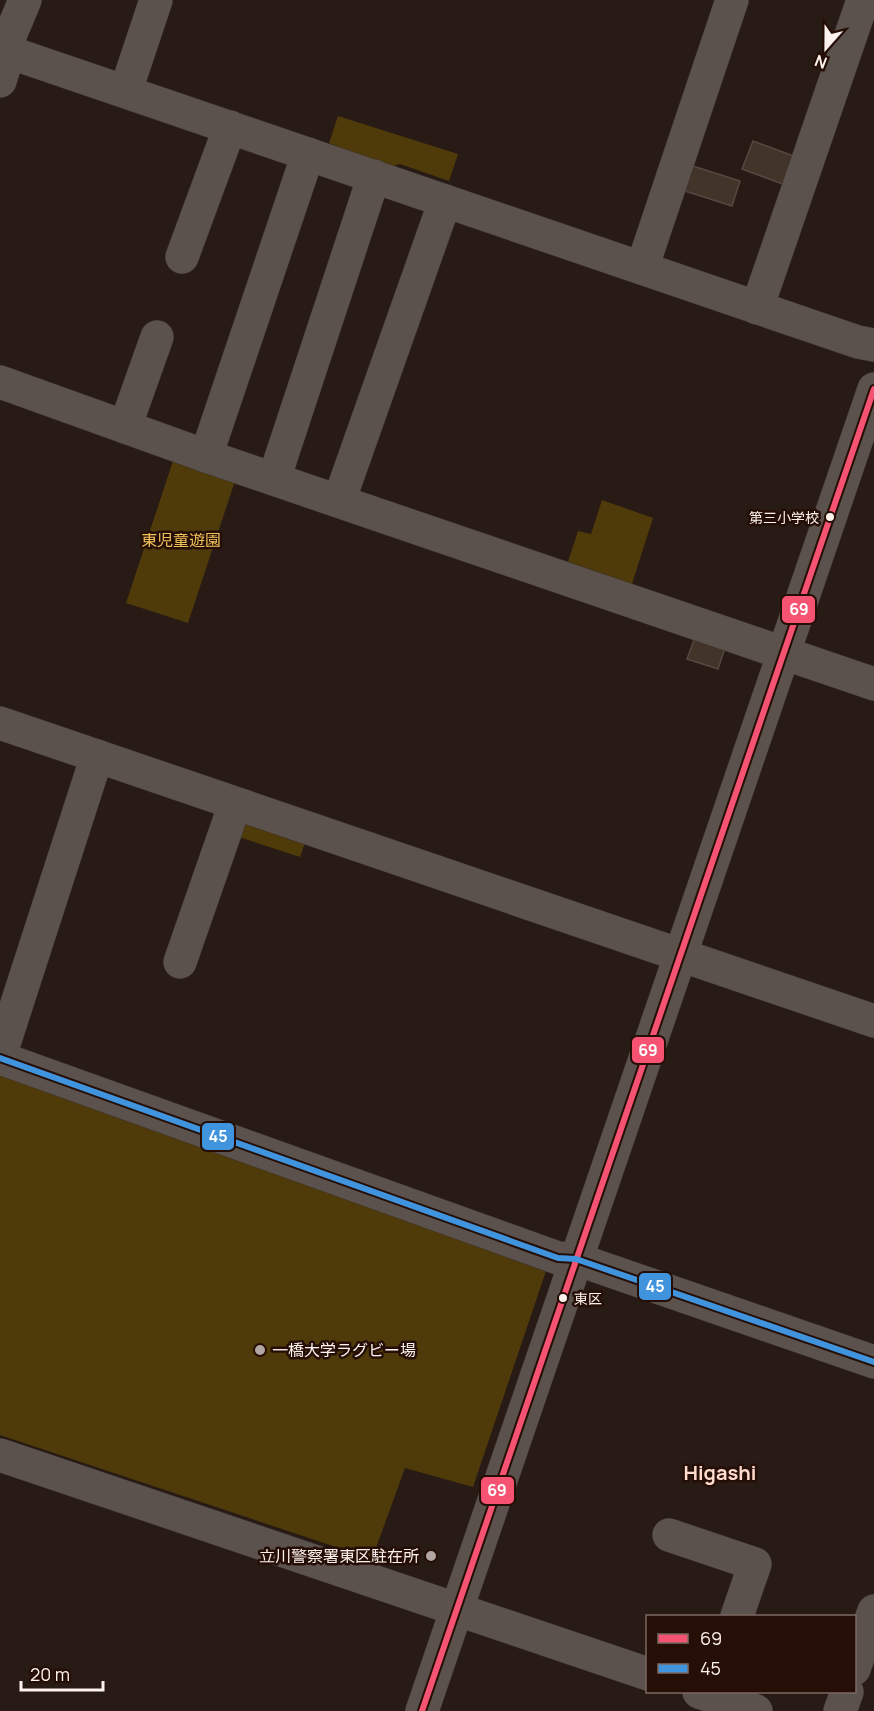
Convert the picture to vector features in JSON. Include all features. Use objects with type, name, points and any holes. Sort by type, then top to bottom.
[{"type":"street","points":[[25,0],[3,58],[126,90],[757,308],[858,342],[874,345]]},
{"type":"street","points":[[126,90],[156,0]]},
{"type":"street","points":[[642,268],[732,0]]},
{"type":"street","points":[[757,308],[864,0]]},
{"type":"street","points":[[182,257],[230,127]]},
{"type":"street","points":[[206,456],[308,154]]},
{"type":"street","points":[[274,479],[374,176]]},
{"type":"street","points":[[339,501],[445,201]]},
{"type":"street","points":[[125,427],[157,337]]},
{"type":"street","points":[[0,382],[206,456],[874,684]]},
{"type":"street","points":[[422,1711],[874,389]]},
{"type":"street","points":[[0,723],[874,1021]]},
{"type":"street","points":[[97,756],[0,1057],[558,1258],[576,1259],[874,1362]]},
{"type":"street","points":[[180,962],[235,804]]},
{"type":"street","points":[[0,1455],[646,1673]]},
{"type":"street","points":[[669,1535],[755,1564],[738,1615]]},
{"type":"street","points":[[856,1666],[874,1611]]},
{"type":"street","points":[[840,1711],[847,1693]]},
{"type":"street","points":[[699,1696],[756,1711]]},
{"type":"green space","points":[[338,116],[458,154],[449,181],[400,164],[386,168],[329,143]]},
{"type":"green space","name":"東児童遊園","points":[[174,458],[236,478],[188,623],[126,603]]},
{"type":"green space","points":[[602,500],[653,518],[629,593],[565,571],[578,531],[591,534]]},
{"type":"green space","points":[[253,821],[306,840],[300,857],[239,837],[243,827]]},
{"type":"green space","name":"一橋大学ラグビー場","points":[[0,1073],[548,1265],[473,1487],[405,1468],[372,1559],[0,1435]]},
{"type":"building","points":[[753,141],[799,158],[788,186],[742,169]]},
{"type":"building","points":[[693,166],[740,181],[732,206],[685,191]]},
{"type":"building","points":[[695,637],[725,648],[718,669],[687,659]]},
{"type":"transit line","name":"69","points":[[422,1711],[874,389]]},
{"type":"transit line","name":"45","points":[[0,1058],[558,1258],[576,1259],[874,1362]]},
{"type":"place","name":"第三小学校","points":[[830,517]]},
{"type":"place","name":"東区","points":[[563,1298]]},
{"type":"place","name":"一橋大学ラグビー場","points":[[260,1350]]},
{"type":"place","name":"立川警察署東区駐在所","points":[[431,1556]]},
{"type":"district","name":"Higashi","points":[[720,1472]]}]
